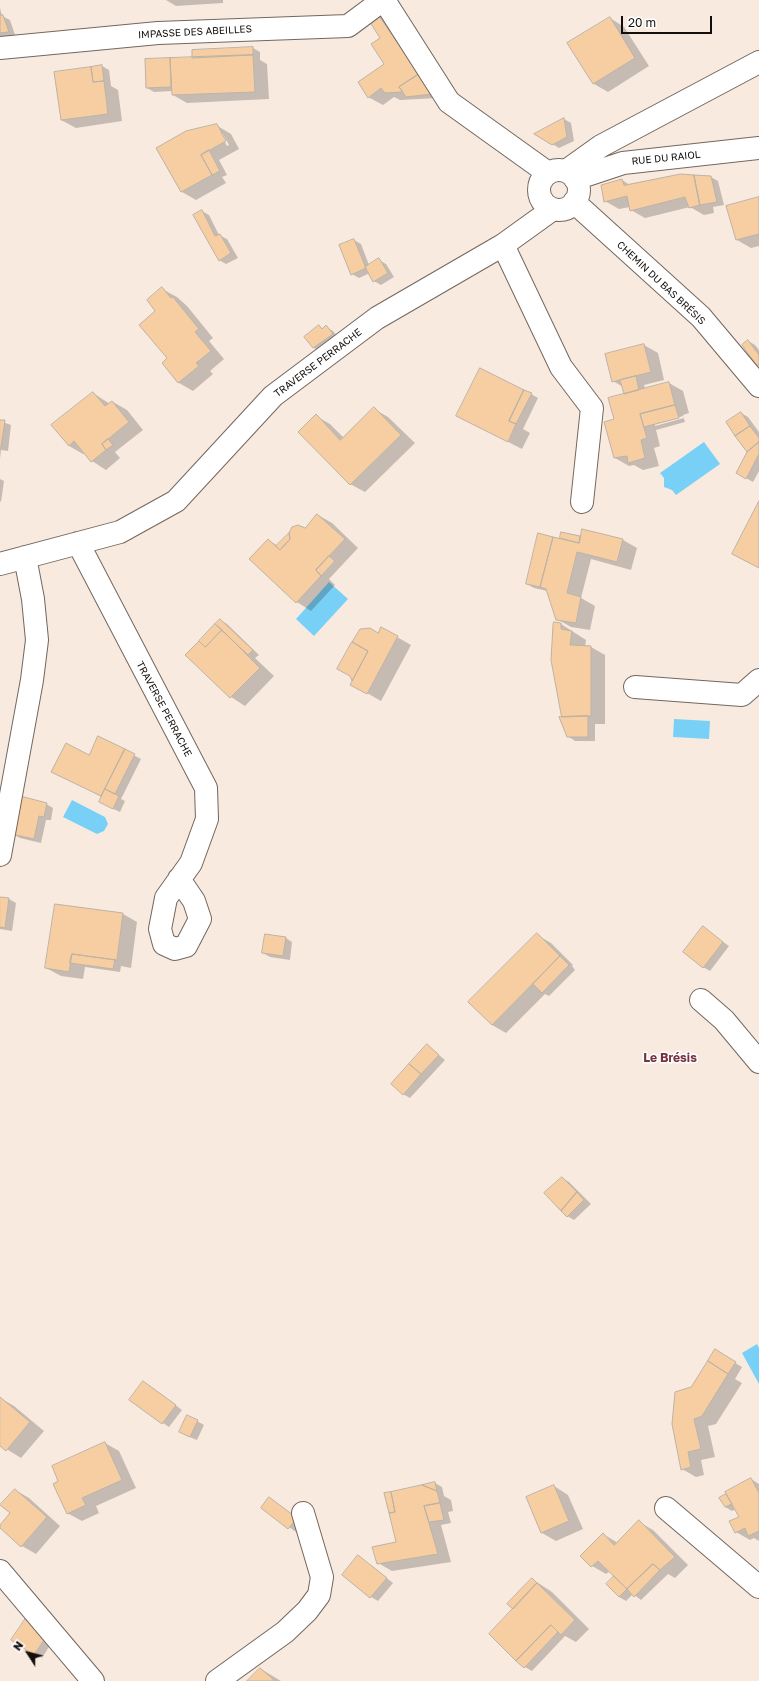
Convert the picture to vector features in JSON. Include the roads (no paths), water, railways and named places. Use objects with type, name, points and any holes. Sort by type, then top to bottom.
[{"type":"street","name":"IMPASSE DES ABEILLES","points":[[0,48],[158,33],[348,26],[383,0]]},
{"type":"street","points":[[383,0],[449,102],[563,174],[578,182],[579,191],[570,207],[562,210],[553,209],[545,204],[540,197],[539,188],[542,179],[563,174],[601,146],[759,62]]},
{"type":"street","name":"RUE DU RAIOL","points":[[563,174],[623,163],[759,148]]},
{"type":"street","name":"CHEMIN DU BAS BRÉSIS","points":[[574,202],[701,317],[759,386]]},
{"type":"street","name":"TRAVERSE PERRACHE","points":[[0,564],[120,532],[176,501],[273,396],[376,318],[503,245],[553,209]]},
{"type":"street","points":[[503,245],[561,367],[592,408],[582,502]]},
{"type":"street","name":"TRAVERSE PERRACHE","points":[[78,543],[206,788],[207,819],[191,863],[179,879]]},
{"type":"street","points":[[0,855],[32,680],[37,640],[33,599],[25,557]]},
{"type":"street","points":[[635,687],[742,695],[759,680]]},
{"type":"street","points":[[701,1000],[724,1020],[759,1062]]},
{"type":"street","points":[[666,1508],[759,1587]]},
{"type":"street","points":[[217,1681],[285,1632],[307,1611],[319,1595],[322,1577],[303,1513]]},
{"type":"street","points":[[0,1571],[93,1681]]},
{"type":"water","points":[[704,442],[720,464],[676,495],[672,490],[664,487],[664,478],[660,473]]},
{"type":"water","points":[[329,582],[348,599],[314,636],[296,619]]},
{"type":"water","points":[[674,719],[710,721],[709,739],[673,737]]},
{"type":"water","points":[[72,800],[105,817],[108,824],[104,831],[97,834],[63,817]]},
{"type":"water","points":[[757,1344],[759,1348],[759,1384],[742,1353]]},
{"type":"district","name":"Le Brésis","points":[[670,1058]]}]
